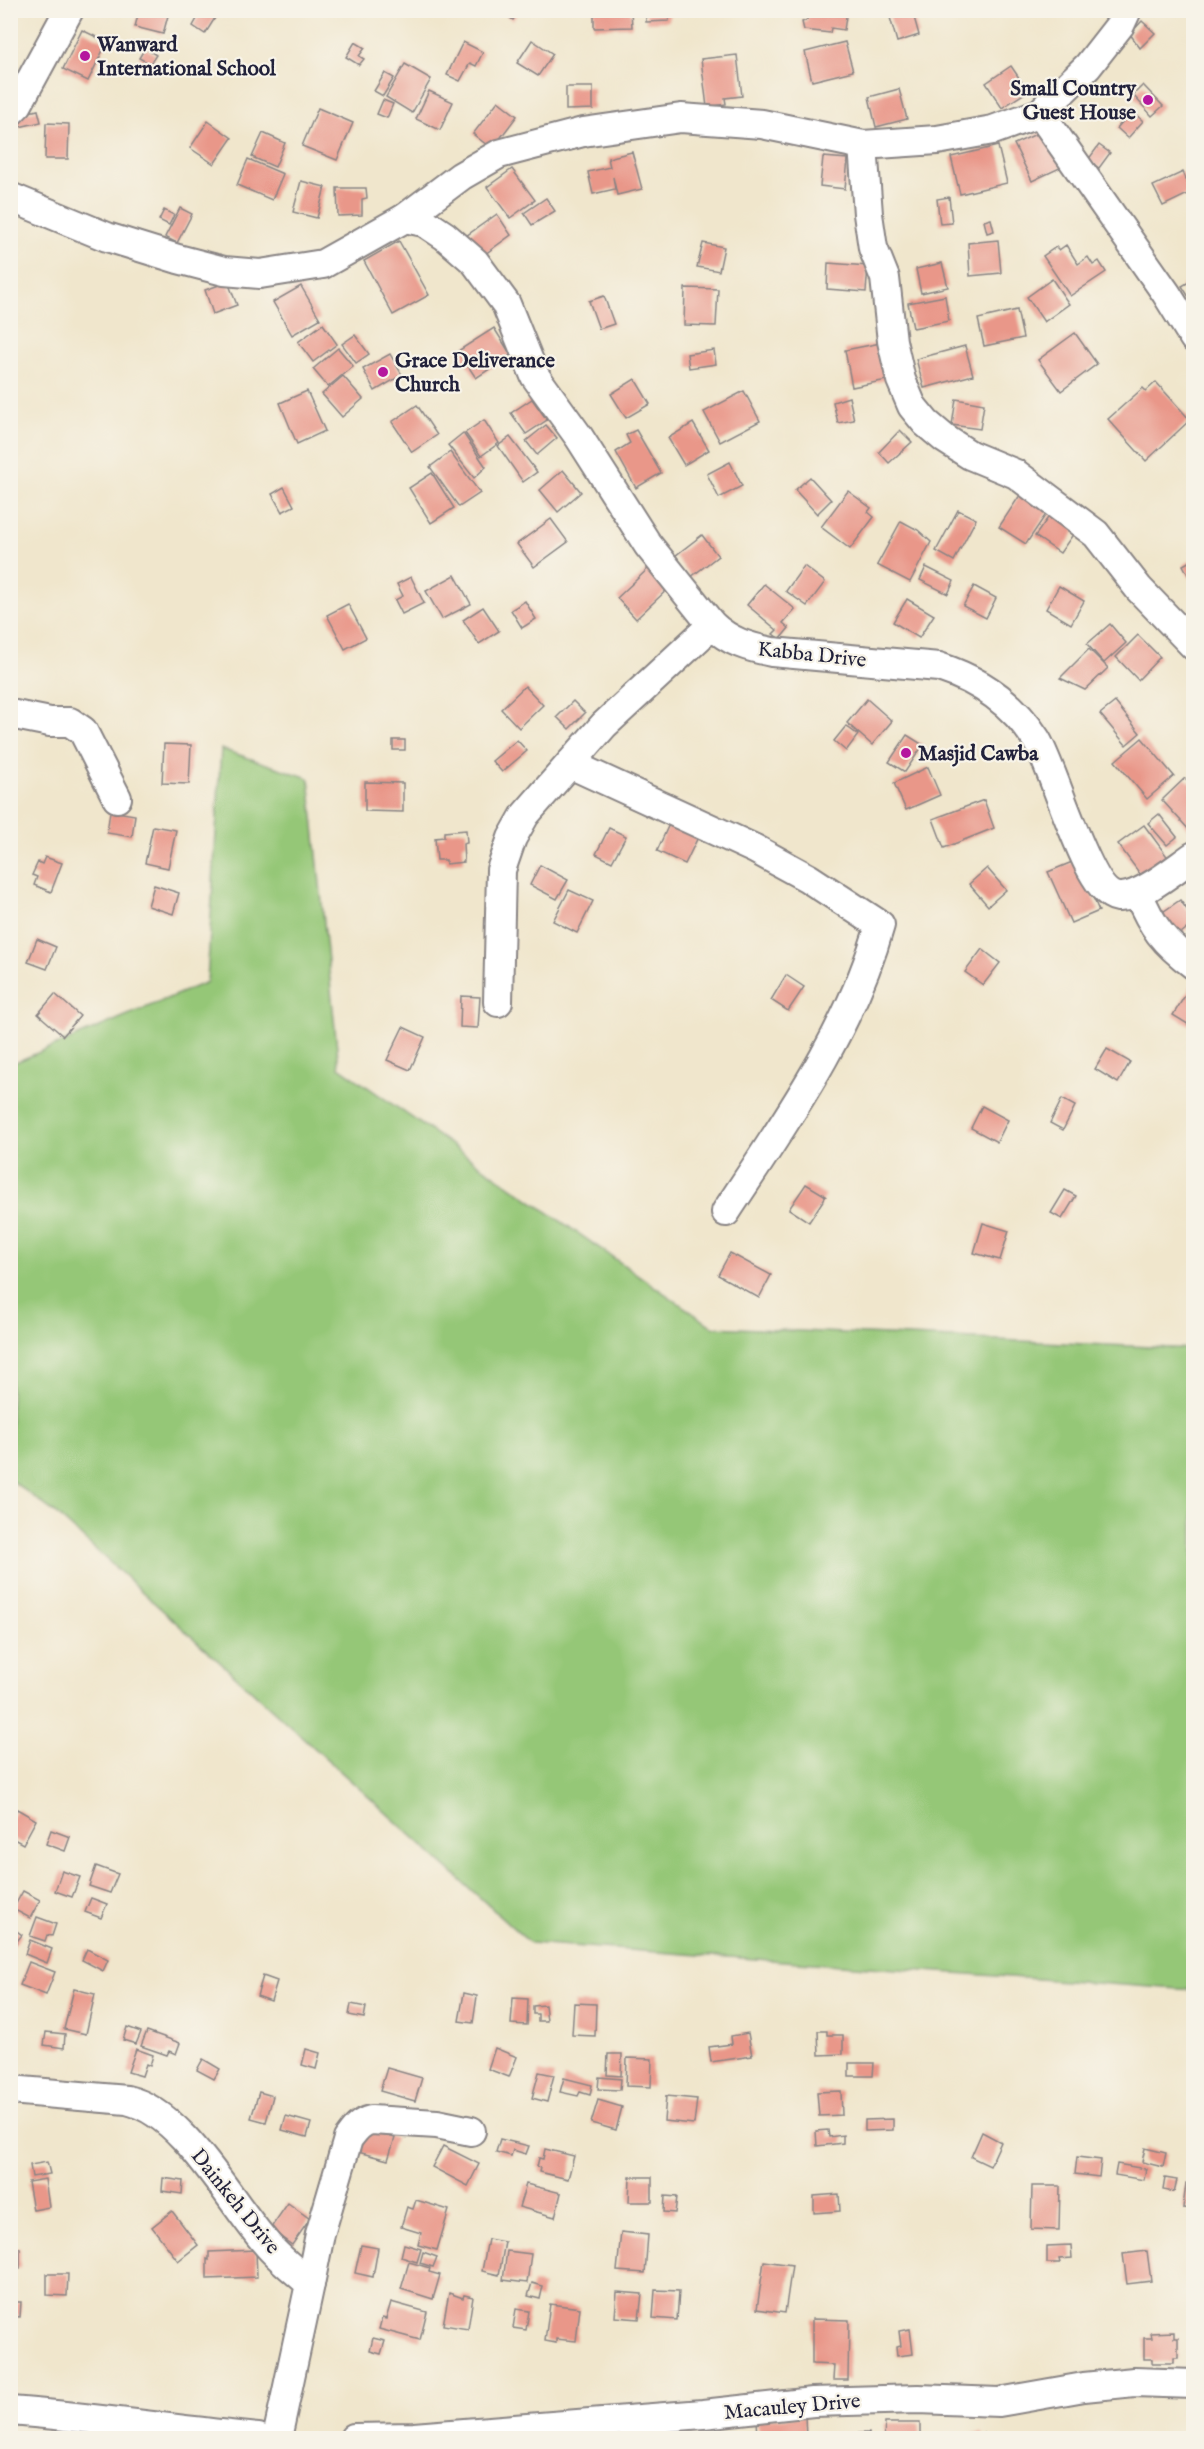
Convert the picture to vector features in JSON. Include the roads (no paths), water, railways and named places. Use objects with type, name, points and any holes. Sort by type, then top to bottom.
[{"type":"street","points":[[10,112],[18,104],[69,10]]},
{"type":"street","points":[[10,197],[107,237],[224,271],[260,274],[323,264],[405,218],[461,176],[500,154],[584,132],[681,118],[762,124],[863,145],[937,140],[993,130],[1040,113],[1088,66],[1120,25],[1127,10]]},
{"type":"street","points":[[1040,113],[1166,293],[1194,338]]},
{"type":"street","points":[[863,145],[873,248],[885,278],[892,340],[901,380],[912,406],[926,423],[945,439],[970,455],[1016,474],[1096,534],[1139,589],[1194,646]]},
{"type":"street","name":"Kabba Drive","points":[[405,218],[424,222],[445,236],[475,262],[506,304],[535,376],[579,437],[648,545],[712,625],[724,636],[745,647],[772,652],[939,667],[966,676],[1016,713],[1037,740],[1072,826],[1099,884],[1108,894],[1120,897],[1138,893]]},
{"type":"street","points":[[498,1002],[501,870],[512,838],[525,815],[604,725],[712,625]]},
{"type":"street","points":[[10,714],[50,722],[70,722],[83,731],[117,798]]},
{"type":"street","points":[[570,764],[755,849],[808,878],[880,925],[850,1007],[803,1091],[726,1212]]},
{"type":"street","points":[[1194,856],[1138,893],[1149,920],[1162,937],[1194,965]]},
{"type":"street","name":"Dainkeh Drive","points":[[10,2090],[127,2100],[141,2103],[162,2115],[193,2148],[267,2244],[310,2284]]},
{"type":"street","points":[[277,2439],[320,2234],[348,2139],[363,2122],[371,2120],[437,2124],[471,2130]]},
{"type":"street","name":"Macauley Drive","points":[[354,2439],[414,2437],[703,2414],[813,2402],[918,2399],[999,2402],[1084,2387],[1124,2383],[1194,2384]]},
{"type":"street","points":[[10,2411],[65,2415],[258,2439]]},
{"type":"place","name":"Wanward International School","points":[[85,56]]},
{"type":"place","name":"Small Country Guest House","points":[[1148,100]]},
{"type":"place","name":"Grace Deliverance Church","points":[[383,372]]},
{"type":"place","name":"Masjid Cawba","points":[[906,753]]}]
